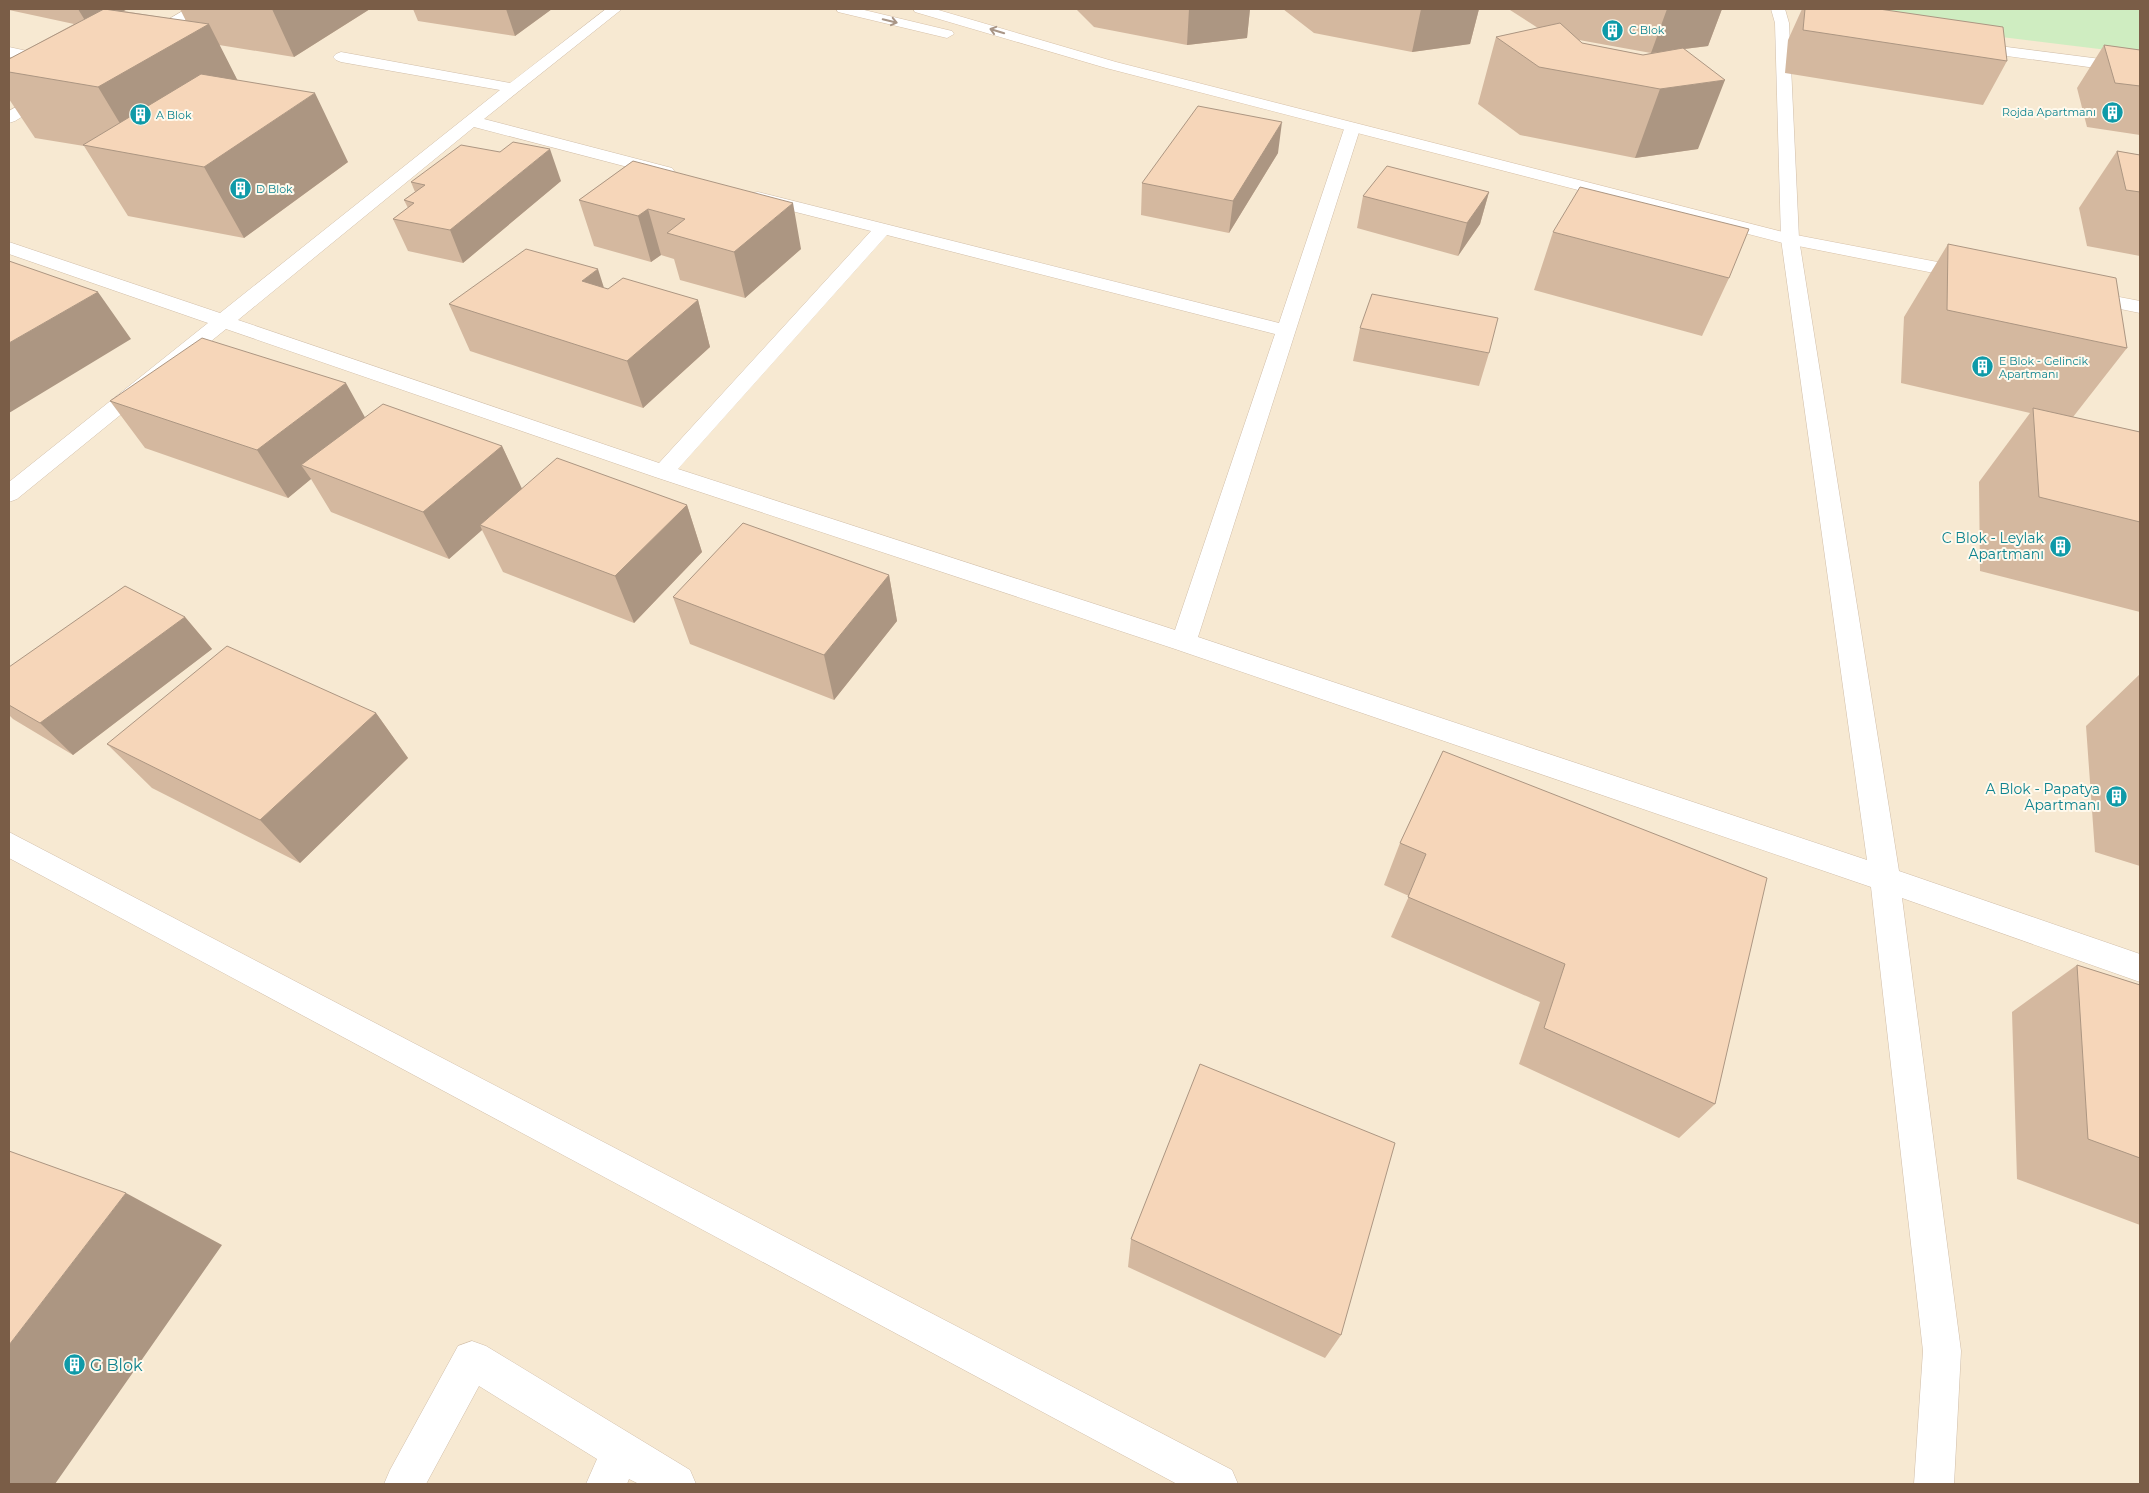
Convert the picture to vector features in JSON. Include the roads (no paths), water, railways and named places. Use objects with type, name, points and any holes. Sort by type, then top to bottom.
[{"type":"street","points":[[131,46],[196,9]]},
{"type":"street","points":[[9,494],[471,121],[615,9]]},
{"type":"street","points":[[843,9],[935,32],[1110,65]]},
{"type":"street","points":[[920,9],[1110,65],[1352,129],[1790,239],[1984,277]]},
{"type":"street","points":[[1787,19],[1790,239],[1885,879],[1942,1351],[1934,1484]]},
{"type":"street","points":[[1956,45],[2140,69]]},
{"type":"street","points":[[9,52],[73,65]]},
{"type":"street","points":[[341,57],[514,88]]},
{"type":"street","points":[[9,118],[66,84]]},
{"type":"street","points":[[471,121],[682,176]]},
{"type":"street","points":[[1184,642],[1288,331],[1352,129]]},
{"type":"street","points":[[739,192],[1288,331]]},
{"type":"street","points":[[663,472],[883,230]]},
{"type":"street","points":[[9,248],[220,322],[663,472],[1184,642],[1885,879],[2140,968]]},
{"type":"street","points":[[2062,292],[2140,307]]},
{"type":"street","points":[[9,844],[1218,1484]]},
{"type":"street","points":[[404,1484],[472,1360],[614,1467],[676,1484]]},
{"type":"place","name":"C Blok","points":[[1613,30]]},
{"type":"place","name":"Rojda Apartmanı","points":[[2112,112]]},
{"type":"place","name":"A Blok","points":[[140,115]]},
{"type":"place","name":"D Blok","points":[[240,189]]},
{"type":"place","name":"E Blok - Gelincik Apartmanı","points":[[1983,367]]},
{"type":"place","name":"C Blok - Leylak Apartmanı","points":[[2060,546]]},
{"type":"place","name":"A Blok - Papatya Apartmanı","points":[[2116,797]]},
{"type":"place","name":"G Blok","points":[[74,1365]]}]
